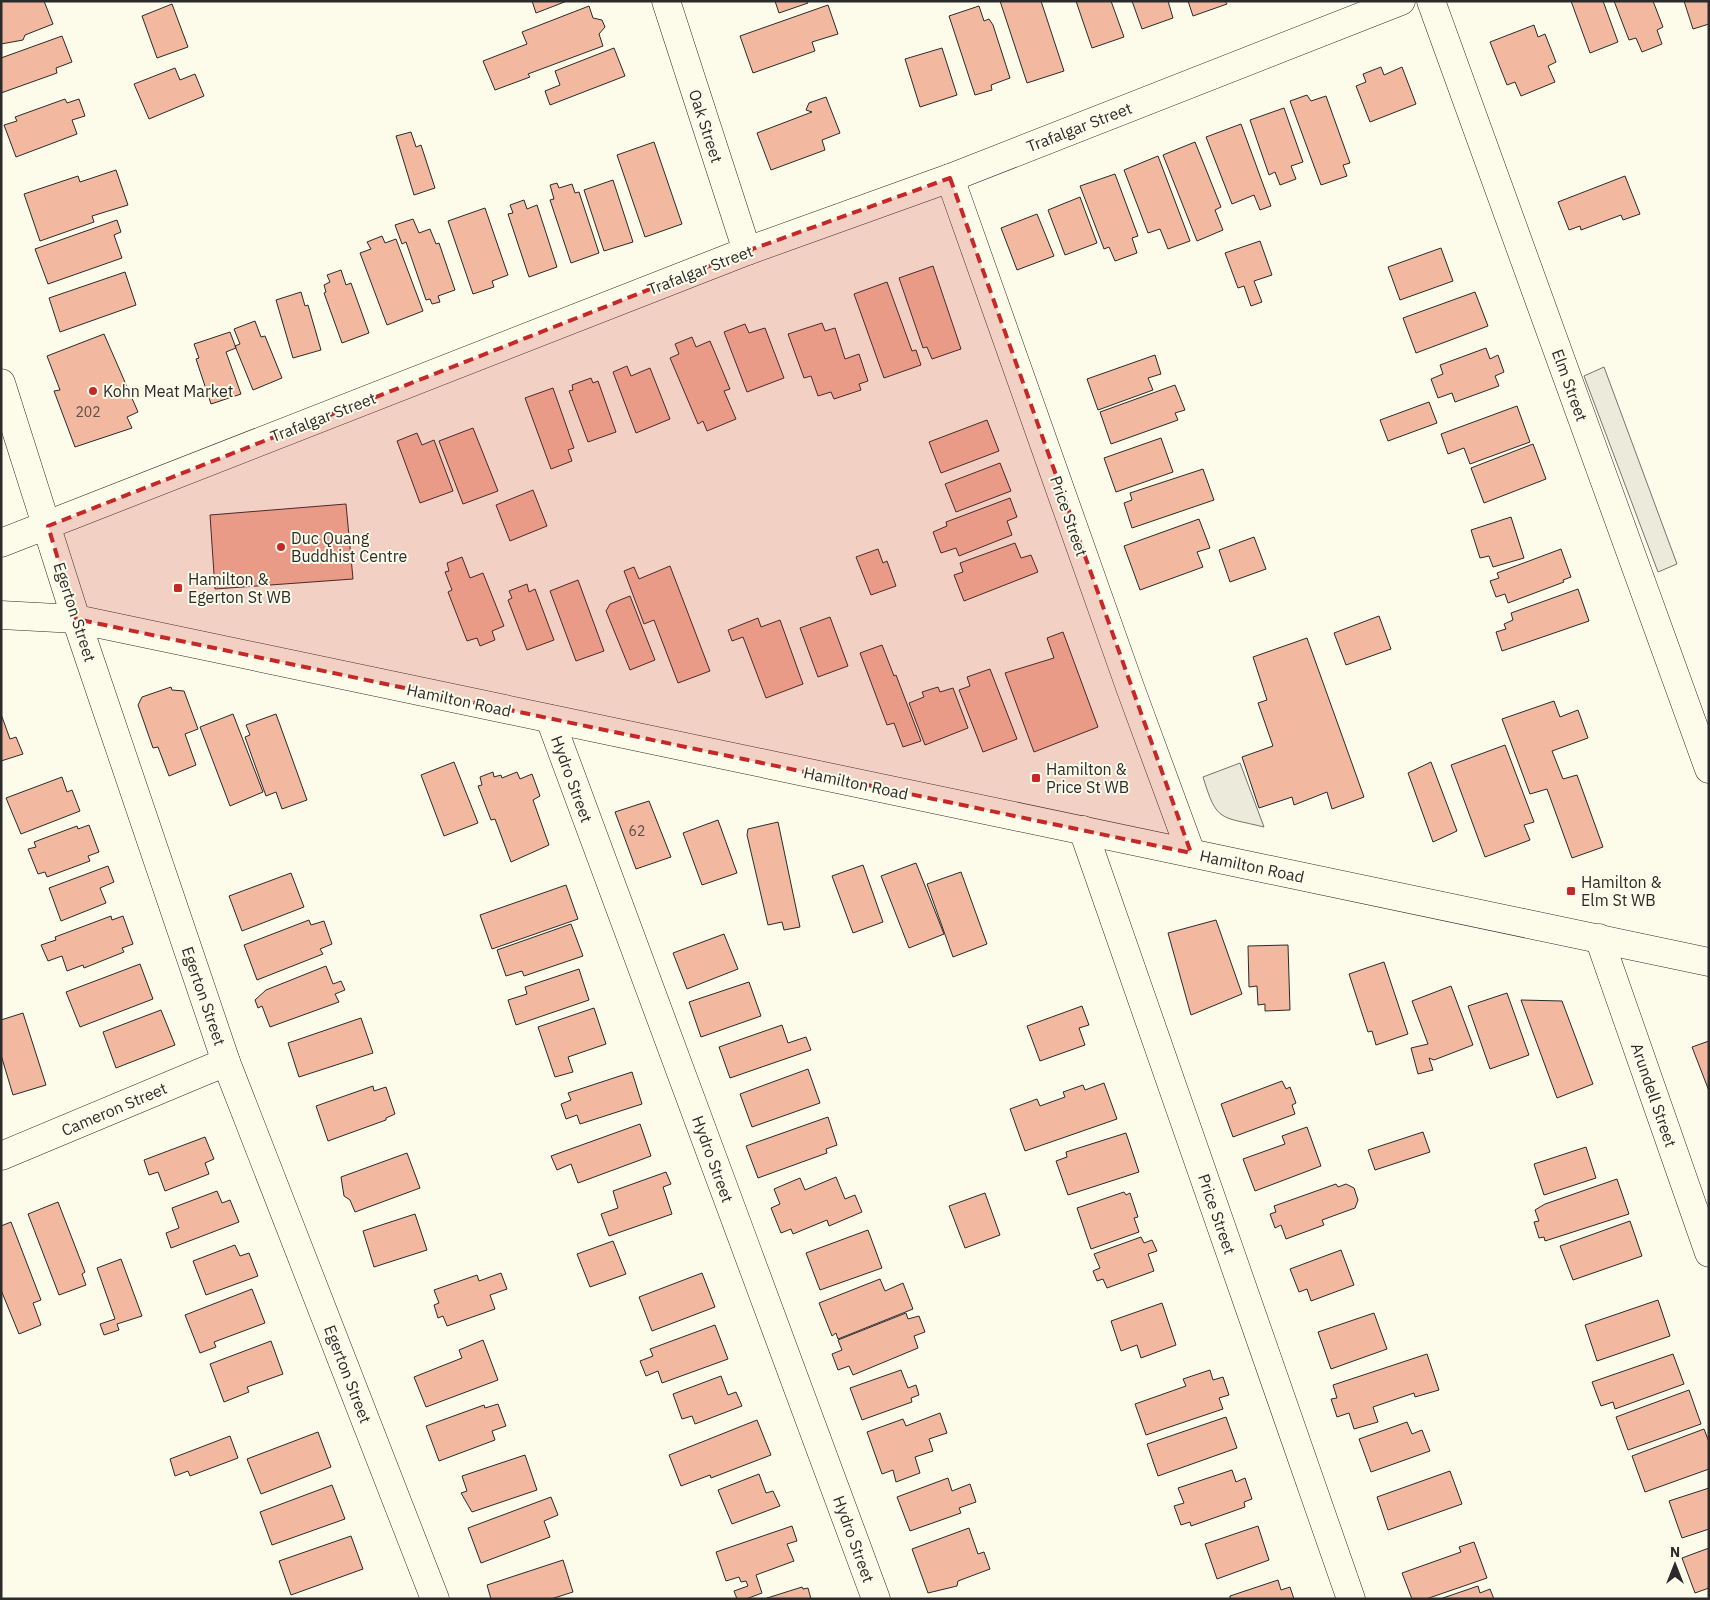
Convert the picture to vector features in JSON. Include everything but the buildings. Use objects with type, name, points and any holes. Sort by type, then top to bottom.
[{"type":"street","name":"Oak Street","points":[[666,1],[747,251]]},
{"type":"street","name":"Trafalgar Street","points":[[1,543],[747,251],[950,178],[1401,1]]},
{"type":"street","name":"Elm Street","points":[[1431,1],[1709,769]]},
{"type":"street","name":"Price Street","points":[[950,178],[1131,690],[1191,853]]},
{"type":"street","name":"Egerton Street","points":[[1,383],[48,526],[76,620],[226,1062],[435,1599]]},
{"type":"street","name":"Hamilton Road","points":[[1,615],[76,620],[1709,962]]},
{"type":"street","name":"Hydro Street","points":[[550,719],[876,1599]]},
{"type":"street","name":"Price Street","points":[[1083,830],[1351,1599]]},
{"type":"street","name":"Arundell Street","points":[[1598,938],[1709,1253]]},
{"type":"street","name":"Cameron Street","points":[[1,1156],[226,1062]]},
{"type":"highlighted area","points":[[950,178],[1191,853],[76,619],[48,526],[747,251]]},
{"type":"shaded area","points":[[1604,367],[1677,564],[1658,572],[1584,376]]},
{"type":"shaded area","points":[[1240,763],[1264,827],[1222,815],[1212,803],[1203,777]]},
{"type":"place","name":"Kohn Meat Market","points":[[93,391]]},
{"type":"place","name":"Duc Quang Buddhist Centre","points":[[281,547]]},
{"type":"place","name":"Hamilton & Egerton St WB","points":[[178,588]]},
{"type":"place","name":"Hamilton & Price St WB","points":[[1036,778]]},
{"type":"place","name":"Hamilton & Elm St WB","points":[[1571,891]]}]
